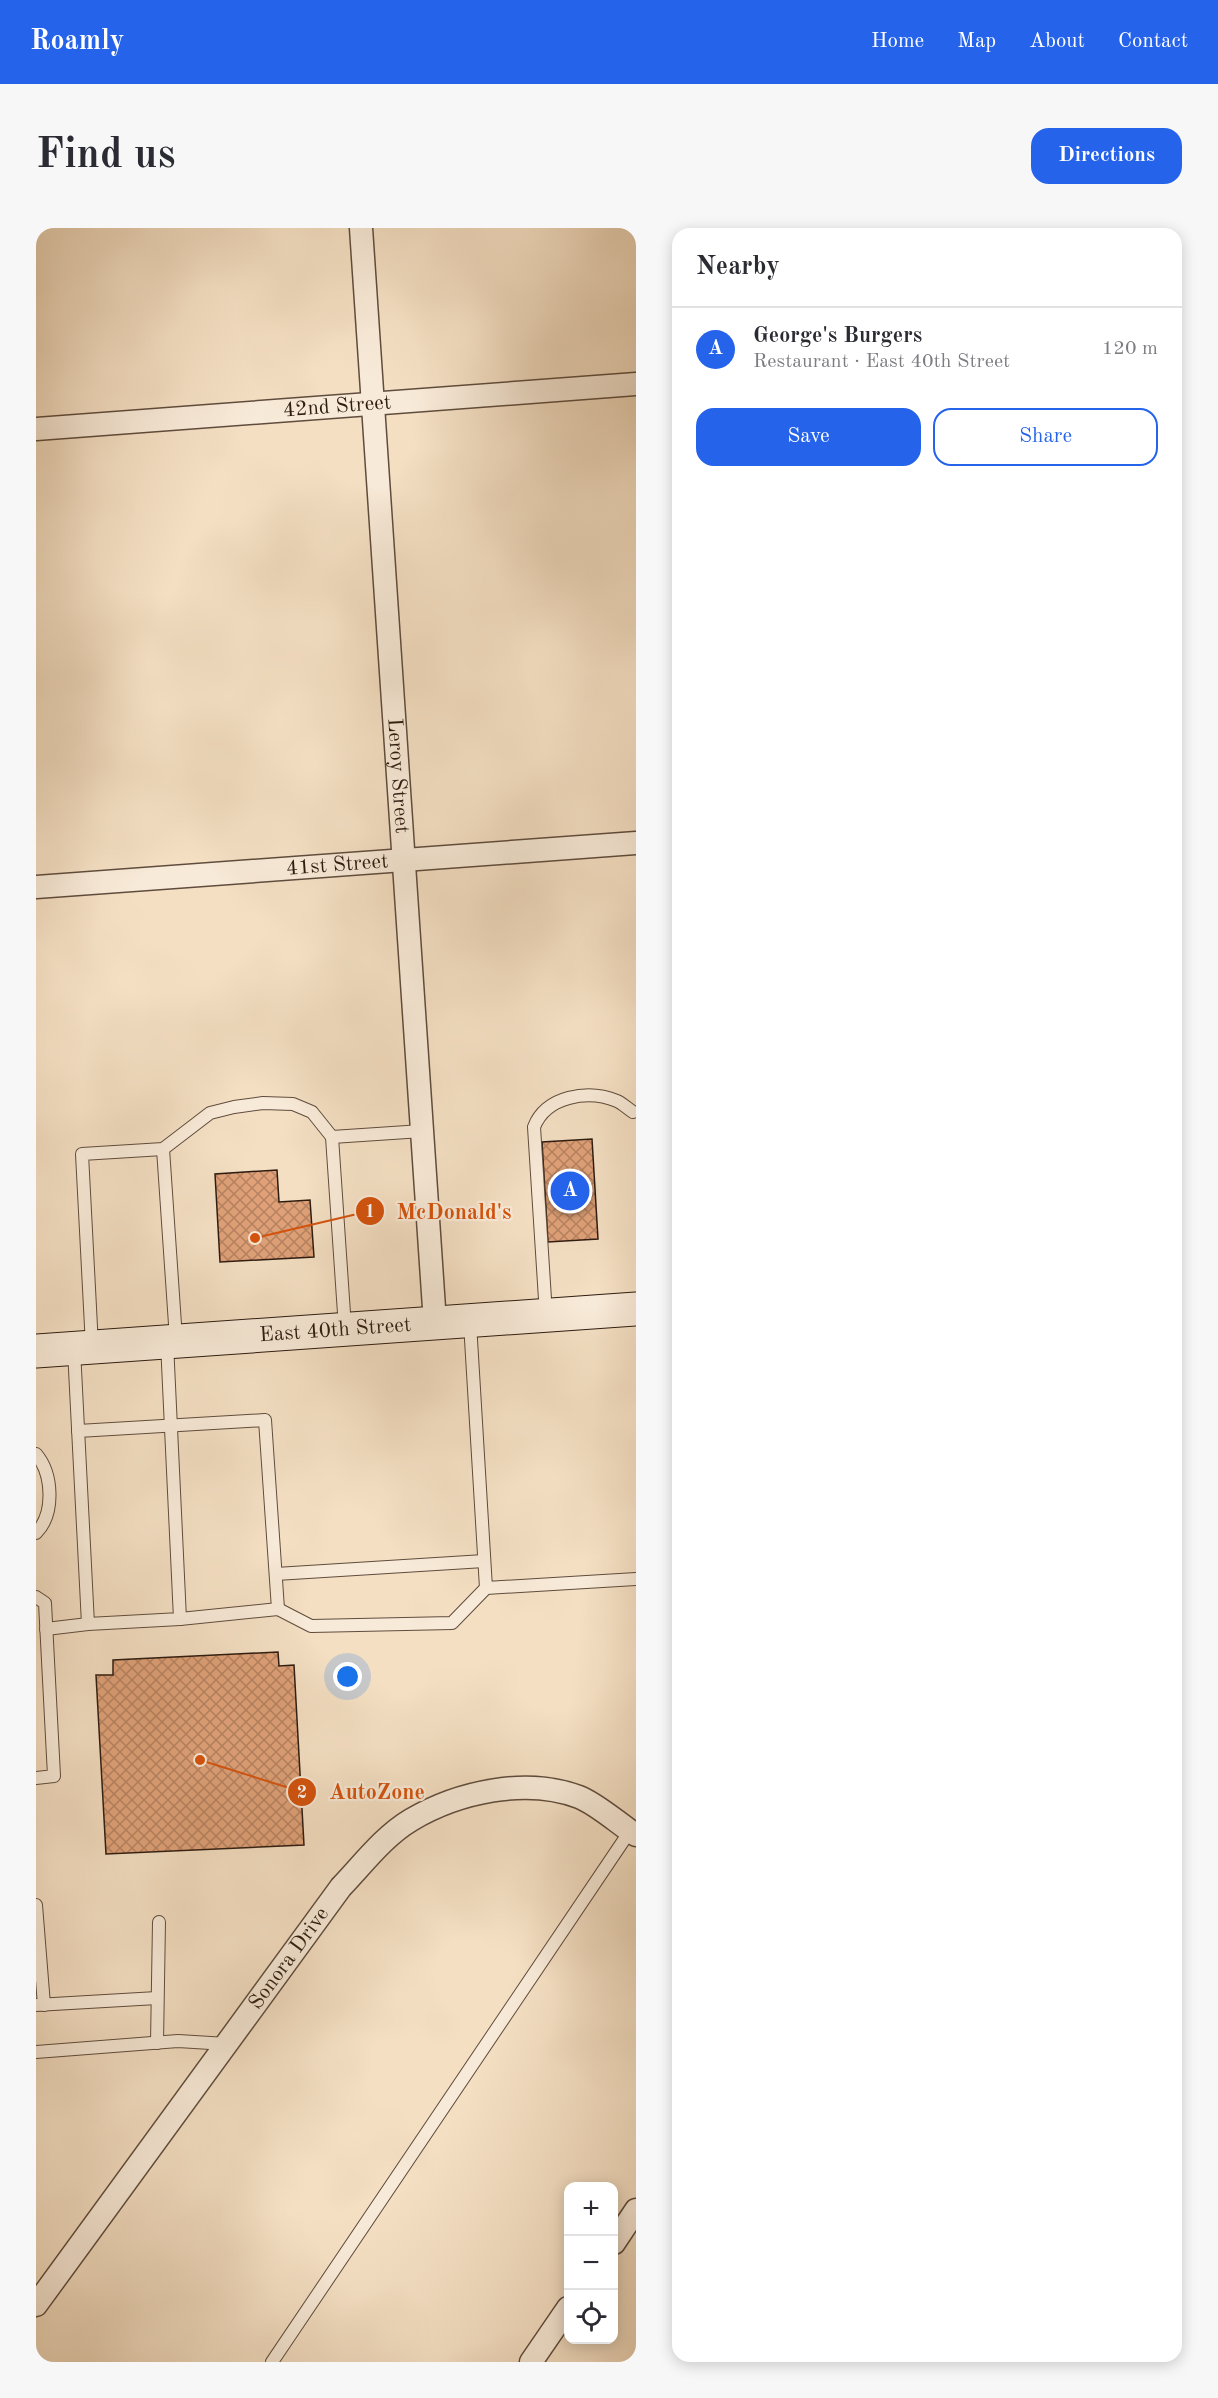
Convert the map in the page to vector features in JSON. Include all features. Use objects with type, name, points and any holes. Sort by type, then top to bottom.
[{"type":"main road","name":"East 40th Street","points":[[36,1351],[636,1309]]},
{"type":"street","name":"Leroy Street","points":[[361,228],[435,1323]]},
{"type":"street","name":"42nd Street","points":[[36,429],[636,384]]},
{"type":"street","name":"41st Street","points":[[36,886],[636,843]]},
{"type":"street","name":"Sonora Drive","points":[[36,2305],[341,1887],[380,1845],[410,1820],[446,1803],[486,1792],[530,1787],[580,1797],[633,1833]]},
{"type":"street","points":[[618,2237],[636,2210]]},
{"type":"street","points":[[531,2362],[564,2314]]},
{"type":"lane","points":[[546,1315],[534,1127],[538,1115],[561,1100],[580,1096],[618,1101],[633,1112]]},
{"type":"lane","points":[[88,1624],[78,1431],[83,1348],[82,1154],[163,1149],[210,1113],[263,1103],[292,1104],[312,1113],[332,1137],[345,1329]]},
{"type":"lane","points":[[332,1137],[422,1131]]},
{"type":"lane","points":[[163,1149],[172,1342],[170,1425],[180,1619]]},
{"type":"lane","points":[[470,1321],[486,1588]]},
{"type":"lane","points":[[78,1431],[265,1420],[278,1609]]},
{"type":"lane","points":[[36,1454],[44,1464],[50,1510],[36,1533]]},
{"type":"lane","points":[[276,1574],[484,1561]]},
{"type":"lane","points":[[46,1629],[278,1609],[311,1626],[452,1623],[486,1588],[636,1579]]},
{"type":"lane","points":[[36,1597],[45,1603],[54,1776],[36,1778]]},
{"type":"lane","points":[[272,2362],[633,1833]]},
{"type":"lane","points":[[36,1905],[40,2005],[157,1998]]},
{"type":"lane","points":[[157,2043],[159,1922]]},
{"type":"lane","points":[[36,2052],[178,2041],[226,2044]]},
{"type":"building","points":[[592,1139],[598,1239],[548,1242],[542,1142]]},
{"type":"building","points":[[277,1170],[279,1202],[310,1200],[314,1257],[220,1262],[215,1174]]},
{"type":"building","points":[[278,1652],[279,1666],[294,1665],[304,1845],[106,1854],[96,1675],[113,1675],[113,1660]]},
{"type":"place","name":"George's Burgers","points":[[570,1191]]},
{"type":"place","name":"McDonald's","points":[[255,1238]]},
{"type":"place","name":"AutoZone","points":[[200,1760]]}]
